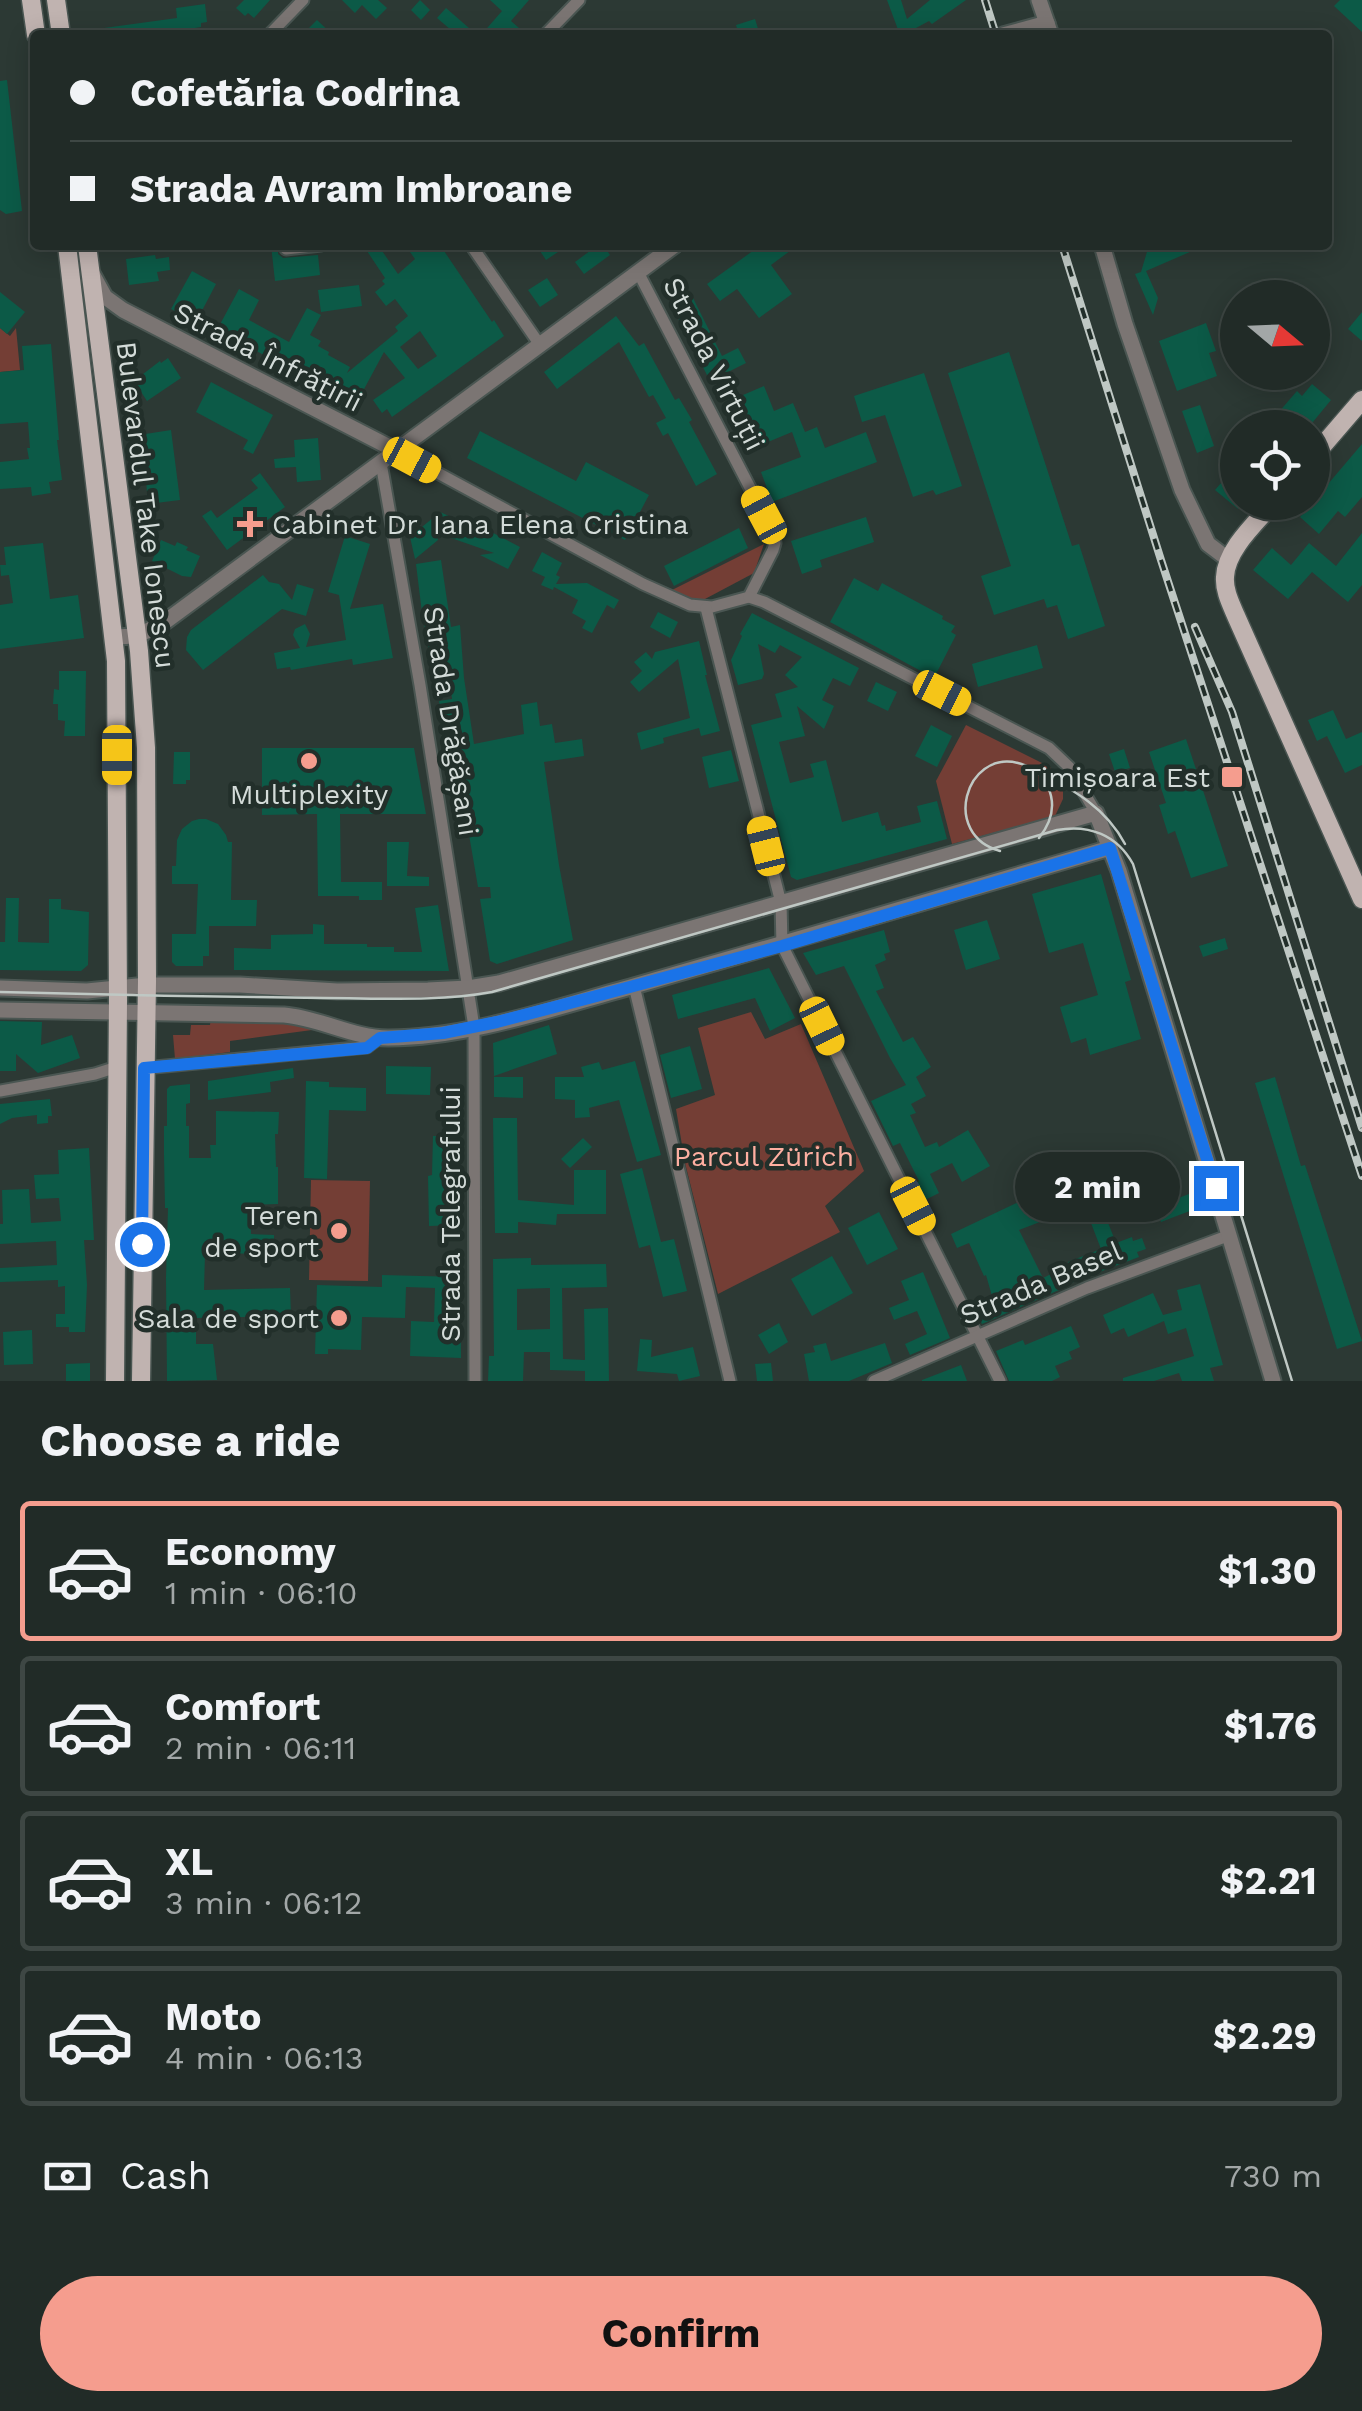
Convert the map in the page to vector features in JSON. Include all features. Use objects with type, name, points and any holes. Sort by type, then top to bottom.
[{"type":"main road","points":[[31,0],[35,30]]},
{"type":"main road","points":[[56,0],[60,30]]},
{"type":"main road","name":"Bulevardul Take Ionescu","points":[[69,250],[115,637],[118,700],[115,1381]]},
{"type":"main road","name":"Bulevardul Take Ionescu","points":[[87,250],[136,636],[146,748],[141,1381]]},
{"type":"main road","points":[[1330,438],[1362,402]]},
{"type":"main road","points":[[1259,520],[1229,560],[1227,594],[1362,898]]},
{"type":"street","points":[[275,30],[303,0]]},
{"type":"street","points":[[550,30],[579,0]]},
{"type":"street","points":[[1040,0],[1049,29]]},
{"type":"street","points":[[475,250],[540,345]]},
{"type":"street","points":[[115,637],[136,636],[162,624],[668,250]]},
{"type":"street","points":[[1104,250],[1182,490],[1208,544],[1229,560]]},
{"type":"street","name":"Strada Înfrățirii","points":[[90,268],[104,297],[123,310],[644,584],[706,608]]},
{"type":"street","name":"Strada Virtuții","points":[[638,272],[772,532],[773,550],[749,597]]},
{"type":"street","name":"Strada Drăgășani","points":[[381,463],[469,988]]},
{"type":"street","points":[[1000,1381],[782,946],[780,903],[706,608],[749,597],[764,602],[1055,752],[1069,767],[1096,813],[1110,848],[1274,1381]]},
{"type":"street","points":[[0,988],[469,988],[499,983],[1096,813]]},
{"type":"street","points":[[0,1010],[291,1016],[380,1038],[420,1036],[474,1027],[782,946],[1110,848]]},
{"type":"street","points":[[634,986],[730,1381]]},
{"type":"street","name":"Strada Telegrafului","points":[[469,988],[474,1027],[475,1381]]},
{"type":"street","points":[[144,1068],[367,1048],[380,1038]]},
{"type":"street","points":[[0,1090],[117,1067]]},
{"type":"street","name":"Strada Basel","points":[[874,1381],[1087,1288],[1230,1235]]},
{"type":"green space","points":[[0,328],[10,336],[16,328],[20,370],[0,372]]},
{"type":"green space","points":[[764,544],[754,573],[705,599],[695,600],[672,590]]},
{"type":"green space","points":[[966,725],[1050,767],[1063,790],[1055,816],[952,844],[936,781]]},
{"type":"green space","name":"Parcul Zürich","points":[[751,1012],[765,1039],[801,1024],[864,1171],[825,1206],[840,1232],[718,1294],[685,1163],[676,1109],[715,1095],[698,1028]]},
{"type":"green space","points":[[211,1018],[288,1019],[327,1028],[230,1041],[230,1052],[175,1059],[173,1035],[190,1035],[191,1025],[210,1025]]},
{"type":"green space","name":"Teren de sport","points":[[311,1180],[370,1181],[368,1281],[309,1280]]},
{"type":"building","points":[[244,0],[270,0],[254,18],[236,8]]},
{"type":"building","points":[[342,0],[378,0],[387,8],[376,19],[362,5],[355,13]]},
{"type":"building","points":[[420,0],[430,10],[421,20],[411,10]]},
{"type":"building","points":[[490,0],[529,0],[511,21],[521,30],[485,30],[502,11]]},
{"type":"building","points":[[887,0],[901,0],[907,19],[930,0],[966,0],[932,24],[929,21],[912,30],[898,30]]},
{"type":"building","points":[[1340,0],[1362,0],[1362,32],[1334,6]]},
{"type":"building","points":[[205,4],[207,22],[196,30],[104,30],[177,18],[176,8]]},
{"type":"building","points":[[446,8],[471,30],[451,30],[437,18]]},
{"type":"building","points":[[755,19],[758,30],[738,30],[736,25]]},
{"type":"building","points":[[317,20],[328,30],[307,30]]},
{"type":"building","points":[[7,80],[22,211],[6,214],[0,210],[0,81]]},
{"type":"building","points":[[272,250],[278,250],[283,258],[318,255],[320,275],[275,281]]},
{"type":"building","points":[[366,250],[381,250],[398,274],[415,259],[409,250],[443,250],[504,336],[392,417],[387,409],[382,413],[373,400],[405,378],[384,352],[356,404],[217,330],[239,289],[259,300],[249,320],[289,342],[307,308],[321,315],[310,335],[321,341],[318,346],[328,355],[350,367],[347,373],[398,331],[395,327],[408,316],[395,299],[386,306],[375,292],[385,284],[385,278]],"holes":[[[420,331],[437,356],[418,369],[400,347]]]},
{"type":"building","points":[[539,250],[557,250],[558,252],[546,260]]},
{"type":"building","points":[[591,250],[606,250],[610,255],[584,274],[575,262]]},
{"type":"building","points":[[754,250],[791,250],[771,265],[792,294],[759,318],[737,289],[720,301],[707,284]]},
{"type":"building","points":[[1148,250],[1194,250],[1146,271],[1158,298],[1153,315],[1135,274],[1141,272]]},
{"type":"building","points":[[155,255],[156,259],[169,257],[170,270],[157,272],[159,281],[129,285],[126,259]]},
{"type":"building","points":[[192,271],[216,284],[196,322],[171,309]]},
{"type":"building","points":[[547,278],[558,295],[540,307],[528,290]]},
{"type":"building","points":[[359,285],[362,306],[321,312],[318,290]]},
{"type":"building","points":[[0,292],[25,312],[7,334],[0,328]]},
{"type":"building","points":[[692,296],[722,356],[738,348],[746,363],[710,381],[672,306]]},
{"type":"building","points":[[1362,312],[1362,341],[1348,329]]},
{"type":"building","points":[[616,316],[639,346],[644,343],[675,400],[679,398],[692,420],[689,422],[717,474],[696,486],[668,433],[663,436],[656,423],[666,418],[653,395],[649,397],[619,342],[557,389],[544,372]]},
{"type":"building","points":[[1206,323],[1216,351],[1209,353],[1217,376],[1177,391],[1159,341]]},
{"type":"building","points":[[51,344],[62,480],[49,482],[51,493],[32,496],[31,487],[0,489],[0,462],[29,459],[30,448],[28,422],[0,424],[0,372],[24,370],[22,346]]},
{"type":"building","points":[[1009,352],[1072,546],[1079,544],[1105,626],[1068,639],[1057,605],[1047,608],[1044,599],[994,615],[981,576],[1011,566],[948,373]]},
{"type":"building","points":[[168,358],[181,378],[147,401],[134,381]]},
{"type":"building","points":[[924,373],[962,486],[936,495],[933,490],[913,497],[885,415],[862,422],[854,396]]},
{"type":"building","points":[[211,382],[273,415],[253,454],[243,449],[248,440],[196,412]]},
{"type":"building","points":[[764,386],[774,411],[793,403],[805,432],[817,427],[825,448],[866,432],[877,462],[772,502],[761,472],[801,457],[792,432],[749,450],[729,401]]},
{"type":"building","points":[[1307,390],[1319,390],[1331,400],[1323,410],[1281,410],[1297,391],[1302,396]]},
{"type":"building","points":[[1200,405],[1214,446],[1197,453],[1182,411]]},
{"type":"building","points":[[171,430],[180,500],[148,504],[139,435]]},
{"type":"building","points":[[480,431],[576,481],[586,462],[649,495],[625,540],[467,458]]},
{"type":"building","points":[[318,438],[321,480],[297,482],[296,467],[275,468],[274,459],[295,457],[294,440]]},
{"type":"building","points":[[1362,444],[1362,497],[1345,517],[1338,511],[1319,534],[1303,520],[1330,520],[1330,482]]},
{"type":"building","points":[[260,473],[285,507],[227,550],[202,516],[211,510],[217,518],[258,488],[251,480]]},
{"type":"building","points":[[440,512],[476,528],[478,525],[520,547],[508,569],[480,555],[494,553],[437,533],[438,540],[415,559],[410,537]]},
{"type":"building","points":[[866,517],[874,542],[820,560],[822,567],[802,574],[791,541]]},
{"type":"building","points":[[739,528],[748,548],[674,586],[664,566]]},
{"type":"building","points":[[1362,533],[1362,585],[1348,602],[1312,572],[1288,599],[1253,570],[1272,548],[1291,565],[1309,543],[1336,566]]},
{"type":"building","points":[[345,536],[370,544],[350,609],[383,604],[393,658],[353,665],[352,659],[277,669],[274,653],[300,648],[293,635],[295,629],[305,624],[310,634],[306,647],[346,640],[339,595],[328,592]]},
{"type":"building","points":[[161,540],[175,546],[177,542],[200,556],[191,577],[152,561]]},
{"type":"building","points":[[43,543],[50,599],[78,595],[84,638],[0,649],[0,605],[13,603],[9,575],[1,576],[0,565],[6,565],[4,547]]},
{"type":"building","points":[[542,552],[562,563],[556,584],[587,583],[619,600],[614,609],[607,605],[592,633],[582,628],[586,621],[572,613],[578,600],[554,587],[553,590],[541,585],[545,577],[532,571]]},
{"type":"building","points":[[441,560],[451,627],[460,625],[474,744],[524,734],[521,705],[537,702],[540,726],[552,724],[555,743],[582,739],[584,756],[544,762],[573,940],[497,964],[490,961],[480,899],[491,898],[490,887],[478,887],[451,730],[444,731],[439,701],[452,699],[449,676],[434,679],[422,613],[416,564]]},
{"type":"building","points":[[263,575],[269,582],[279,584],[292,600],[297,584],[314,589],[306,616],[282,609],[203,670],[186,650],[191,630]]},
{"type":"building","points":[[854,578],[878,591],[882,583],[955,626],[951,632],[956,635],[934,678],[830,622]]},
{"type":"building","points":[[658,612],[678,622],[670,638],[650,627]]},
{"type":"building","points":[[752,613],[859,668],[850,686],[833,678],[822,700],[834,706],[824,729],[797,706],[805,736],[779,742],[790,783],[814,777],[810,764],[826,760],[842,822],[878,812],[886,831],[921,822],[917,806],[937,801],[947,839],[797,880],[791,877],[751,725],[782,717],[775,694],[798,687],[785,675],[802,657],[780,645],[775,653],[758,644],[762,679],[738,685],[731,660]]},
{"type":"building","points":[[699,641],[720,731],[701,736],[699,728],[663,738],[664,743],[641,750],[637,733],[690,718],[678,659],[639,692],[630,682],[642,671],[634,662],[646,652],[652,659],[655,652]]},
{"type":"building","points":[[1037,645],[1043,668],[978,687],[972,664]]},
{"type":"building","points":[[59,671],[86,671],[85,736],[64,736],[65,721],[58,720],[58,704],[53,704],[54,689],[59,690]]},
{"type":"building","points":[[876,682],[897,692],[888,711],[867,701]]},
{"type":"building","points":[[1333,710],[1346,739],[1362,732],[1362,765],[1345,773],[1327,736],[1317,741],[1308,720]]},
{"type":"building","points":[[931,725],[952,736],[937,767],[915,756]]},
{"type":"building","name":"Timișoara Est","points":[[1186,739],[1228,866],[1191,878],[1175,831],[1168,834],[1159,805],[1166,803],[1149,752]]},
{"type":"building","points":[[262,748],[414,748],[426,814],[340,814],[341,882],[382,882],[382,900],[318,896],[317,814],[262,815]]},
{"type":"building","points":[[1124,749],[1130,768],[1115,772],[1109,754]]},
{"type":"building","points":[[731,750],[739,781],[709,788],[702,757]]},
{"type":"building","points":[[174,752],[190,752],[190,780],[186,784],[173,784]]},
{"type":"building","points":[[199,819],[218,824],[228,842],[232,842],[231,900],[257,900],[256,926],[209,926],[209,956],[203,956],[203,966],[176,966],[172,962],[172,934],[196,934],[198,884],[172,884],[172,866],[176,866],[177,840],[182,829]]},
{"type":"building","points":[[387,842],[409,842],[407,876],[429,877],[429,886],[387,886]]},
{"type":"building","points":[[1101,874],[1131,980],[1125,982],[1141,1039],[1090,1055],[1086,1038],[1071,1043],[1060,1007],[1098,995],[1083,943],[1049,953],[1032,894]]},
{"type":"building","points":[[6,898],[19,898],[18,942],[49,943],[49,899],[61,899],[61,909],[89,912],[88,965],[81,971],[0,970]]},
{"type":"building","points":[[438,905],[449,971],[234,970],[234,948],[271,949],[271,935],[313,934],[313,924],[324,925],[324,944],[367,944],[394,947],[394,952],[422,952],[415,908]]},
{"type":"building","points":[[987,920],[1000,959],[966,970],[954,930]]},
{"type":"building","points":[[884,930],[890,952],[884,954],[886,960],[875,965],[884,988],[876,991],[903,1042],[913,1037],[931,1067],[916,1077],[926,1096],[911,1104],[916,1113],[910,1115],[925,1147],[937,1142],[939,1147],[968,1130],[990,1166],[962,1182],[952,1163],[930,1174],[939,1193],[921,1202],[913,1185],[919,1181],[900,1143],[893,1146],[871,1101],[906,1085],[844,966],[816,975],[803,953]]},
{"type":"building","points":[[1225,938],[1228,949],[1203,957],[1199,946]]},
{"type":"building","points":[[769,968],[795,1018],[770,1031],[755,998],[678,1019],[672,995]]},
{"type":"building","points":[[0,1021],[42,1022],[41,1045],[72,1035],[80,1058],[38,1073],[16,1054],[16,1071],[0,1071]]},
{"type":"building","points":[[549,1025],[557,1054],[494,1076],[493,1043]]},
{"type":"building","points":[[690,1046],[702,1089],[671,1098],[660,1055]]},
{"type":"building","points":[[635,1061],[661,1155],[637,1162],[619,1100],[589,1108],[590,1117],[575,1118],[575,1100],[555,1099],[555,1077],[584,1077],[581,1067],[599,1062],[602,1070]]},
{"type":"building","points":[[386,1066],[431,1067],[430,1095],[386,1094]]},
{"type":"building","points":[[293,1068],[294,1078],[270,1082],[271,1092],[208,1100],[208,1081]]},
{"type":"building","points":[[494,1077],[523,1077],[523,1098],[494,1097]]},
{"type":"building","points":[[1275,1077],[1301,1166],[1305,1165],[1362,1341],[1337,1349],[1255,1083]]},
{"type":"building","points":[[306,1081],[329,1082],[329,1087],[366,1088],[366,1111],[329,1110],[327,1179],[304,1178]]},
{"type":"building","points":[[190,1084],[190,1103],[186,1104],[189,1158],[211,1158],[210,1145],[216,1145],[216,1111],[279,1112],[275,1134],[278,1204],[250,1205],[251,1234],[274,1235],[274,1254],[205,1253],[204,1290],[290,1288],[291,1316],[196,1318],[196,1344],[213,1344],[217,1380],[167,1381],[168,1208],[164,1126],[167,1089]]},
{"type":"building","points":[[50,1099],[52,1116],[48,1116],[48,1123],[37,1124],[37,1115],[0,1124],[0,1104]]},
{"type":"building","points":[[493,1118],[517,1118],[518,1200],[574,1205],[574,1170],[606,1170],[606,1214],[557,1214],[556,1225],[518,1222],[518,1233],[495,1233]]},
{"type":"building","points":[[433,1136],[458,1137],[457,1225],[429,1226],[428,1176],[432,1175]]},
{"type":"building","points":[[583,1138],[592,1147],[570,1168],[561,1159]]},
{"type":"building","points":[[89,1148],[94,1240],[84,1240],[85,1332],[69,1332],[69,1327],[56,1327],[56,1314],[65,1314],[65,1286],[58,1287],[58,1280],[0,1282],[0,1268],[57,1265],[56,1241],[0,1244],[2,1190],[29,1189],[31,1223],[61,1221],[59,1198],[36,1199],[34,1175],[59,1174],[58,1150]]},
{"type":"building","points":[[1080,1158],[1116,1243],[1142,1238],[1146,1249],[1137,1252],[1139,1257],[1068,1284],[982,1324],[973,1305],[992,1296],[986,1275],[969,1243],[957,1248],[951,1234],[1025,1199],[1019,1181]],"holes":[[[1084,1205],[1101,1249],[1068,1262],[1069,1265],[1043,1278],[1019,1230]]]},
{"type":"building","points":[[642,1168],[661,1242],[674,1239],[687,1291],[663,1297],[650,1245],[639,1248],[620,1174]]},
{"type":"building","points":[[1189,1194],[1195,1209],[1161,1222],[1155,1207]]},
{"type":"building","points":[[879,1212],[898,1249],[867,1265],[848,1228]]},
{"type":"building","points":[[832,1256],[853,1293],[812,1316],[791,1279]]},
{"type":"building","points":[[531,1258],[531,1265],[606,1264],[607,1287],[562,1288],[563,1359],[585,1360],[584,1309],[608,1308],[609,1381],[585,1381],[585,1371],[550,1370],[550,1352],[524,1352],[523,1381],[488,1381],[489,1356],[494,1356],[493,1259]],"holes":[[[550,1288],[550,1329],[517,1330],[517,1289]]]},
{"type":"building","points":[[923,1272],[950,1338],[910,1355],[905,1344],[927,1334],[917,1311],[894,1320],[889,1308],[909,1300],[901,1281]]},
{"type":"building","points":[[382,1275],[460,1277],[461,1358],[410,1356],[411,1321],[434,1322],[435,1288],[406,1287],[405,1318],[362,1317],[361,1350],[328,1349],[328,1354],[315,1354],[317,1285],[382,1287]]},
{"type":"building","points":[[1200,1284],[1223,1365],[1210,1368],[1214,1381],[1182,1381],[1179,1373],[1154,1381],[1123,1381],[1194,1356],[1186,1328],[1168,1334],[1164,1321],[1128,1337],[1124,1328],[1111,1334],[1103,1315],[1153,1293],[1163,1315],[1182,1310],[1177,1290]]},
{"type":"building","points":[[779,1323],[788,1342],[769,1354],[758,1335]]},
{"type":"building","points":[[1071,1326],[1080,1347],[1069,1352],[1072,1359],[1055,1366],[1060,1377],[1052,1381],[1009,1381],[996,1351],[1023,1340],[1025,1345]]},
{"type":"building","points":[[32,1330],[33,1364],[4,1365],[3,1332]]},
{"type":"building","points":[[640,1339],[652,1340],[651,1357],[693,1347],[700,1376],[679,1381],[677,1374],[637,1371]]},
{"type":"building","points":[[826,1343],[831,1361],[885,1343],[892,1363],[849,1381],[809,1381],[804,1354],[815,1352],[813,1346]]},
{"type":"building","points":[[90,1363],[90,1381],[66,1381],[66,1364]]},
{"type":"building","points":[[771,1363],[773,1381],[757,1381],[755,1364]]},
{"type":"building","points":[[961,1365],[967,1381],[922,1381],[922,1380]]},
{"type":"tram line","points":[[1000,851],[982,842],[970,829],[966,813],[973,781],[1000,762],[1027,766],[1048,787],[1051,814],[1039,838]]},
{"type":"tram line","points":[[1039,772],[1099,810],[1125,844]]},
{"type":"tram line","points":[[0,992],[387,999],[492,992],[1057,830],[1091,830],[1119,846],[1133,864],[1292,1381]]},
{"type":"railway","points":[[985,0],[994,30]]},
{"type":"railway","points":[[1064,250],[1362,1176]]},
{"type":"railway","points":[[1195,627],[1232,712],[1362,1128]]},
{"type":"place","name":"Cabinet Dr. Iana Elena Cristina","points":[[250,524]]},
{"type":"place","name":"Multiplexity","points":[[309,761]]},
{"type":"place","name":"Timișoara Est","points":[[1232,777]]},
{"type":"place","name":"Teren de sport","points":[[339,1231]]},
{"type":"place","name":"Sala de sport","points":[[339,1318]]},
{"type":"route","points":[[142,1244],[144,1068],[367,1048],[380,1038],[443,1033],[497,1022],[782,946],[1110,848],[1216,1188]]}]
